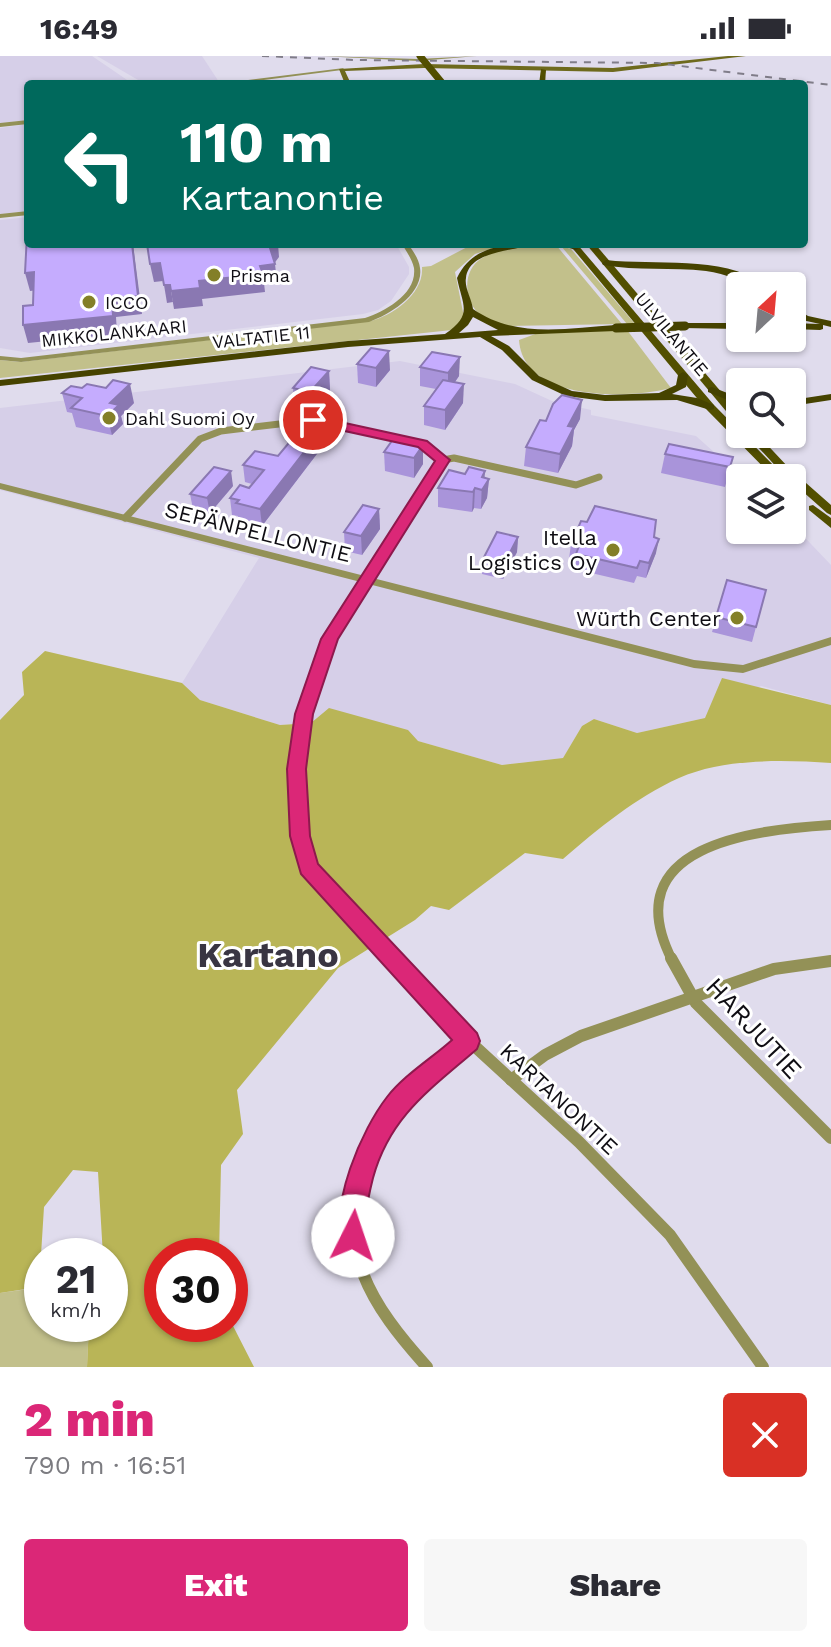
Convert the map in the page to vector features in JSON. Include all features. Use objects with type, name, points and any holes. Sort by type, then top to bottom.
[{"type":"highway","points":[[449,336],[466,324],[470,311],[461,278],[467,265],[490,251],[506,248]]},
{"type":"highway","points":[[606,263],[707,267],[726,272]]},
{"type":"highway","points":[[618,277],[648,266]]},
{"type":"highway","points":[[470,311],[490,325],[525,331]]},
{"type":"highway","points":[[806,318],[831,328]]},
{"type":"highway","name":"VALTATIE 11","points":[[2,382],[247,354],[474,334],[726,326]]},
{"type":"highway","points":[[806,327],[831,328]]},
{"type":"highway","points":[[514,354],[516,339],[525,331]]},
{"type":"highway","points":[[474,334],[500,342],[531,375],[568,393],[602,399],[693,398],[710,407]]},
{"type":"highway","points":[[652,397],[681,387],[683,375]]},
{"type":"highway","points":[[712,390],[726,396]]},
{"type":"highway","points":[[806,401],[831,397]]},
{"type":"main road","points":[[420,56],[440,80]]},
{"type":"main road","points":[[346,80],[342,69],[424,66],[632,69],[743,56]]},
{"type":"main road","points":[[542,80],[543,70]]},
{"type":"main road","name":"ULVILANTIE","points":[[577,248],[710,407],[766,464]]},
{"type":"main road","name":"ULVILANTIE","points":[[593,248],[726,406]]},
{"type":"main road","points":[[766,448],[831,511]]},
{"type":"main road","points":[[806,502],[831,524]]},
{"type":"street","points":[[323,56],[418,60],[475,56]]},
{"type":"street","points":[[253,80],[342,69]]},
{"type":"street","points":[[0,125],[24,122]]},
{"type":"street","points":[[0,216],[24,213]]},
{"type":"street","name":"MIKKOLANKAARI","points":[[0,358],[21,360],[366,320],[400,302],[417,275],[407,248]]},
{"type":"street","points":[[125,518],[200,439],[221,431],[313,420],[422,444],[443,460],[454,458],[576,485],[599,477]]},
{"type":"street","name":"KARTANONTIE","points":[[443,460],[329,639],[304,714],[297,769],[300,836],[309,868],[469,1041],[579,1142],[670,1235],[763,1367]]},
{"type":"street","name":"SEPÄNPELLONTIE","points":[[0,486],[722,669],[743,669],[765,664],[831,641]]},
{"type":"street","name":"HARJUTIE","points":[[831,825],[737,834],[708,843],[681,858],[661,893],[658,913],[663,939],[690,996],[831,1138]]},
{"type":"street","points":[[511,1080],[545,1055],[581,1036],[774,969],[831,961]]},
{"type":"street","points":[[427,1367],[403,1341],[373,1293],[355,1254],[352,1219],[360,1178],[374,1139],[397,1103],[469,1041]]},
{"type":"shaded area","points":[[0,56],[92,56],[127,80],[24,80],[24,120],[0,123]]},
{"type":"shaded area","points":[[97,56],[202,56],[218,80],[138,80]]},
{"type":"shaded area","points":[[24,125],[24,211],[0,214],[0,128]]},
{"type":"shaded area","points":[[24,217],[24,248],[398,248],[409,267],[409,274],[391,301],[378,310],[363,314],[30,353],[0,348],[0,220]]},
{"type":"shaded area","points":[[465,248],[494,248],[475,254],[455,272],[464,317],[452,330],[0,378],[0,360],[20,362],[371,321],[389,314],[406,302],[418,286],[422,267],[431,266]]},
{"type":"shaded area","points":[[508,248],[559,248],[622,324],[506,326],[484,318],[473,307],[467,284],[471,269],[490,254]]},
{"type":"shaded area","points":[[563,248],[571,249],[635,324],[627,324]]},
{"type":"shaded area","points":[[627,330],[671,388],[606,394],[558,385],[539,375],[525,360],[519,340],[538,333]]},
{"type":"shaded area","points":[[400,361],[515,384],[552,401],[591,410],[591,415],[696,436],[727,464],[726,544],[806,544],[806,539],[831,565],[831,705],[761,686],[705,718],[637,733],[594,719],[582,726],[563,758],[502,765],[418,741],[311,723],[280,725],[200,700],[182,683],[259,558],[0,490],[0,408]]},
{"type":"shaded area","points":[[45,651],[182,683],[200,700],[280,725],[311,723],[329,708],[408,730],[418,741],[502,765],[563,758],[582,726],[594,719],[637,733],[705,718],[722,678],[831,705],[831,763],[774,761],[734,764],[696,771],[679,778],[632,804],[563,859],[525,853],[449,910],[431,906],[415,920],[338,968],[237,1090],[243,1134],[221,1165],[219,1238],[144,1238],[144,1342],[241,1342],[254,1367],[87,1367],[88,1342],[128,1342],[128,1238],[102,1238],[98,1172],[73,1170],[44,1207],[42,1238],[24,1238],[24,1289],[0,1293],[0,720],[24,695],[22,672]]},
{"type":"shaded area","points":[[24,1290],[24,1342],[88,1342],[87,1367],[0,1367],[0,1293]]},
{"type":"building","name":"ICCO","points":[[26,248],[132,248],[138,296],[112,298],[113,316],[23,325],[23,306],[33,305],[34,272],[25,273]]},
{"type":"building","points":[[148,248],[270,248],[275,264],[260,266],[263,274],[199,281],[200,288],[171,291],[170,285],[164,285],[160,263],[150,264]]},
{"type":"building","points":[[371,348],[389,351],[376,368],[357,364]]},
{"type":"building","points":[[432,352],[460,357],[448,373],[420,367]]},
{"type":"building","points":[[311,367],[329,371],[310,392],[293,388]]},
{"type":"building","points":[[113,380],[130,384],[110,403],[119,405],[107,416],[71,408],[82,398],[62,393],[71,386],[82,388],[87,384],[106,388]]},
{"type":"building","points":[[443,380],[464,384],[445,410],[424,406]]},
{"type":"building","points":[[562,395],[582,400],[568,426],[574,427],[560,454],[526,447],[540,420],[546,421],[553,404]]},
{"type":"building","points":[[308,420],[325,425],[260,509],[236,503],[239,500],[230,498],[240,485],[249,488],[264,470],[243,465],[255,451],[278,456]]},
{"type":"building","points":[[394,438],[423,445],[414,458],[384,452]]},
{"type":"building","points":[[669,444],[733,457],[731,464],[726,466],[665,454]]},
{"type":"building","points":[[214,467],[231,471],[207,498],[190,494]]},
{"type":"building","points":[[469,467],[485,471],[482,477],[489,479],[482,490],[475,488],[473,492],[438,488],[449,470],[465,474]]},
{"type":"building","points":[[363,505],[379,509],[361,536],[344,532]]},
{"type":"building","name":"Itella Logistics Oy","points":[[595,506],[656,520],[654,537],[659,539],[649,563],[640,561],[637,568],[576,554],[579,546],[571,544],[581,521],[587,522]]},
{"type":"building","points":[[497,532],[518,537],[504,564],[483,559]]},
{"type":"building","points":[[727,580],[766,590],[756,627],[716,617]]},
{"type":"railway","points":[[262,56],[657,63],[791,80]]},
{"type":"railway","points":[[808,82],[831,85]]},
{"type":"place","name":"Prisma","points":[[214,275]]},
{"type":"place","name":"ICCO","points":[[89,302]]},
{"type":"place","name":"Dahl Suomi Oy","points":[[109,418]]},
{"type":"place","name":"Itella Logistics Oy","points":[[613,550]]},
{"type":"place","name":"Würth Center","points":[[737,618]]},
{"type":"district","name":"Kartano","points":[[268,955]]},
{"type":"route","points":[[313,420],[422,444],[443,460],[329,639],[304,714],[297,769],[300,836],[309,868],[469,1041],[397,1103],[374,1139],[360,1178],[352,1219],[353,1236]]}]
